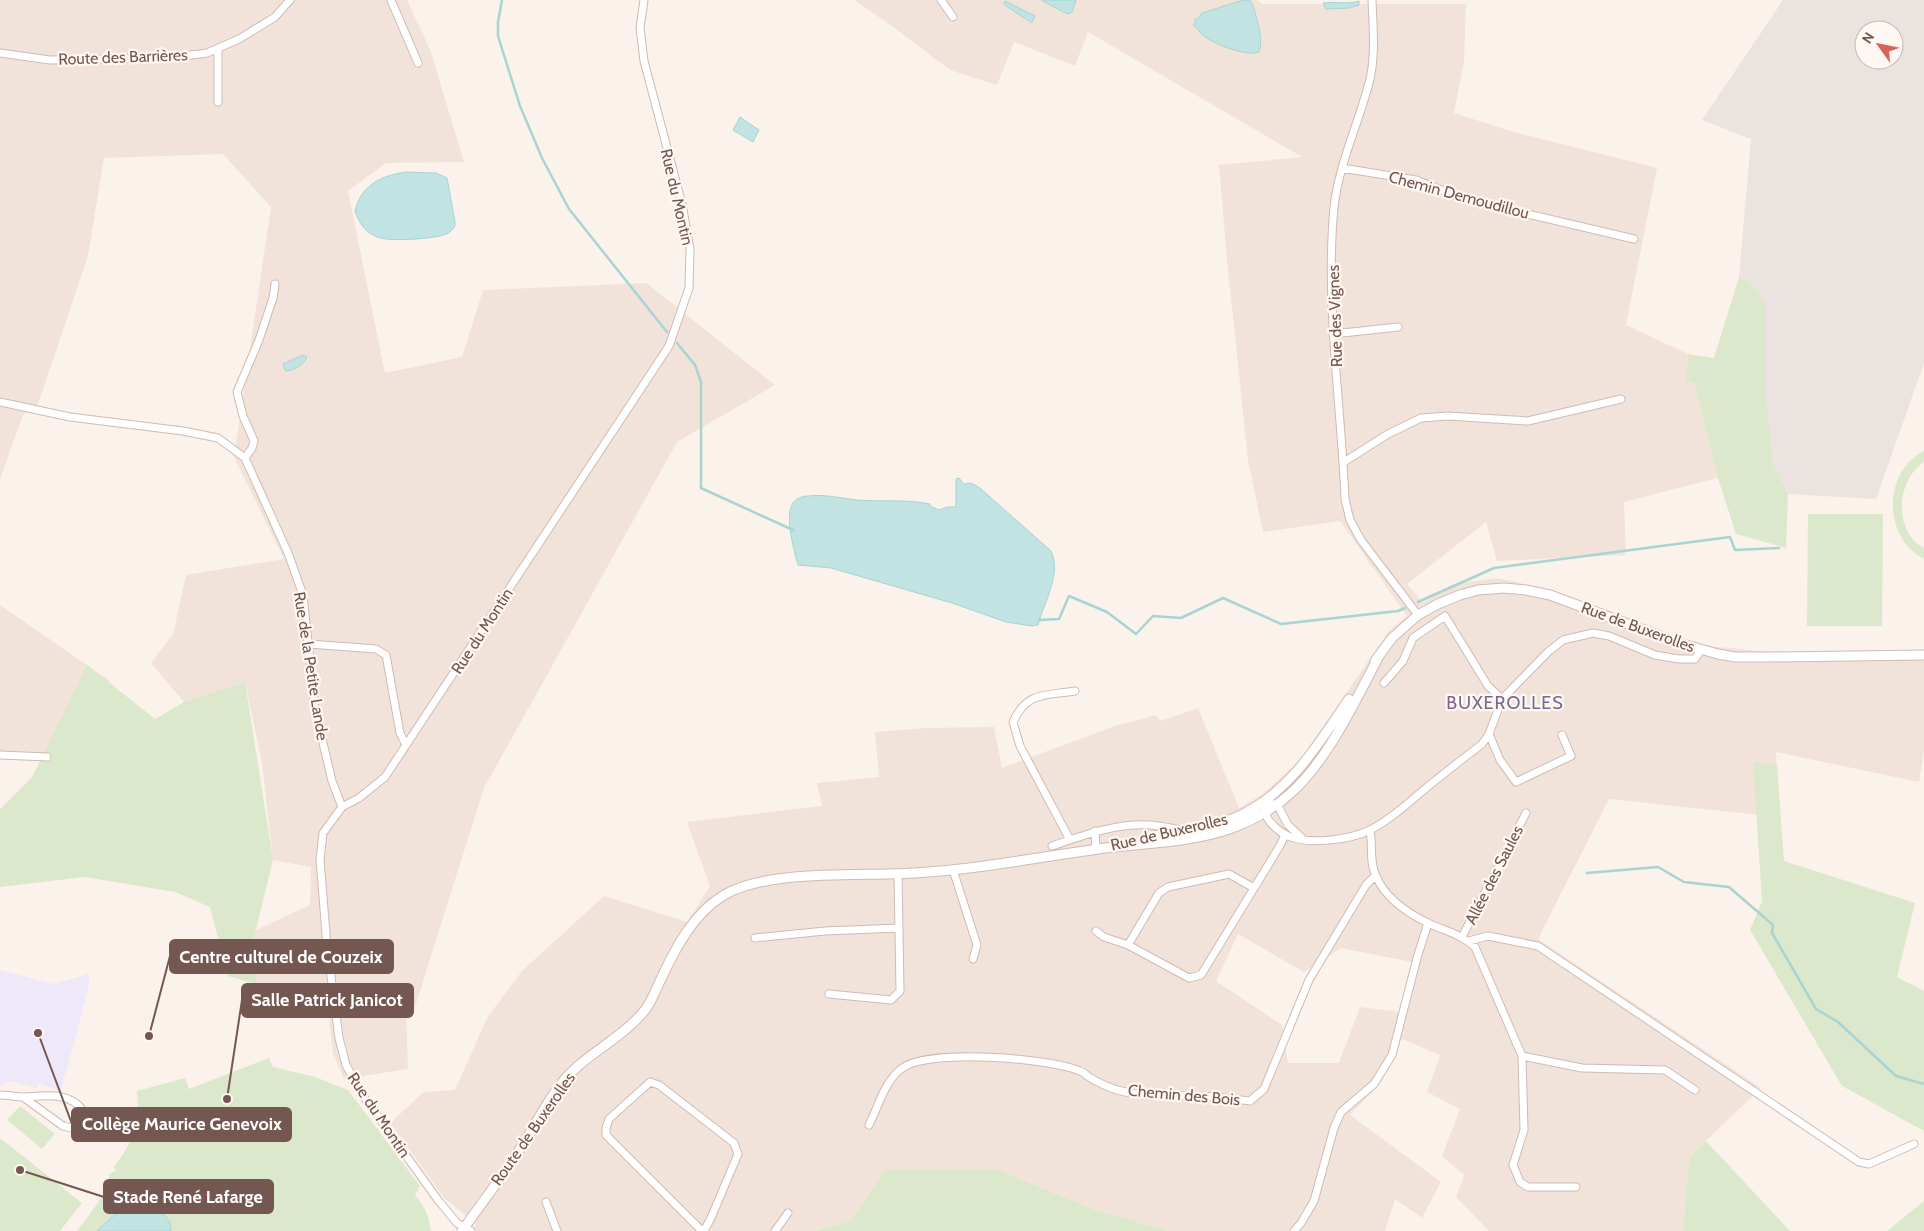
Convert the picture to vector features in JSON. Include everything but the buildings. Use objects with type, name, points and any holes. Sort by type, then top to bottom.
[{"type":"street","name":"Route des Barrières","points":[[0,53],[50,60],[166,58],[207,53],[239,39],[275,17],[290,0]]},
{"type":"street","points":[[391,0],[418,63]]},
{"type":"street","name":"Rue du Montin","points":[[466,1230],[457,1223],[438,1200],[361,1093],[352,1079],[342,1055],[327,946],[320,860],[323,833],[342,807],[359,798],[385,777],[670,346],[689,288],[690,249],[682,204],[641,45],[640,28],[644,0]]},
{"type":"street","points":[[941,0],[953,17]]},
{"type":"street","name":"Rue des Vignes","points":[[1372,0],[1373,59],[1369,82],[1337,184],[1334,209],[1331,311],[1344,462],[1345,499],[1350,520],[1361,540],[1418,615]]},
{"type":"street","points":[[218,48],[218,102]]},
{"type":"street","name":"Chemin Demoudillou","points":[[1342,168],[1416,180],[1464,199],[1634,239]]},
{"type":"street","points":[[245,458],[252,448],[254,441],[241,410],[237,392],[259,340],[273,298],[275,284]]},
{"type":"street","points":[[1333,334],[1398,328]]},
{"type":"street","points":[[1344,462],[1388,434],[1421,418],[1448,416],[1528,421],[1621,399]]},
{"type":"street","name":"Rue de la Petite Lande","points":[[0,402],[70,417],[184,431],[218,438],[245,458],[288,553],[303,595],[315,709],[332,781],[342,807]]},
{"type":"street","name":"Rue de Buxerolles","points":[[1096,849],[1221,822],[1240,815],[1266,800],[1306,762],[1392,638],[1418,615],[1438,604],[1478,590],[1504,588],[1526,590],[1550,596],[1702,650],[1735,657],[1924,655]]},
{"type":"street","points":[[1384,683],[1403,662],[1413,638],[1445,616],[1488,686],[1502,699]]},
{"type":"street","points":[[1266,800],[1265,812],[1269,820],[1285,834],[1323,840],[1341,838],[1370,830],[1392,815],[1482,744],[1489,734],[1502,699],[1548,652],[1563,640],[1593,633],[1609,636],[1656,654],[1679,659],[1695,659],[1702,650]]},
{"type":"street","points":[[309,644],[376,649],[386,655],[400,733],[406,745]]},
{"type":"street","name":"Rue de Buxerolles","points":[[898,874],[987,867],[1096,849],[1207,835],[1234,827],[1274,806],[1311,772],[1327,748],[1378,658]]},
{"type":"street","points":[[1070,840],[1020,746],[1013,722],[1019,708],[1031,698],[1075,692]]},
{"type":"street","points":[[1489,734],[1500,760],[1516,782],[1571,756],[1562,735]]},
{"type":"street","points":[[0,755],[47,757]]},
{"type":"street","points":[[1266,800],[1278,808],[1288,825],[1302,838]]},
{"type":"street","name":"Allée des Saules","points":[[1462,937],[1526,812]]},
{"type":"street","points":[[1052,846],[1095,831],[1119,826],[1150,825],[1184,830]]},
{"type":"street","points":[[1370,830],[1375,876],[1389,897],[1428,923],[1462,937],[1475,947],[1522,1056],[1524,1130],[1513,1165],[1520,1182],[1528,1187],[1576,1187]]},
{"type":"street","points":[[1095,831],[1096,849]]},
{"type":"street","points":[[1096,931],[1104,937],[1128,945],[1189,978],[1201,974],[1285,834]]},
{"type":"street","points":[[953,870],[977,945],[973,959]]},
{"type":"street","points":[[829,994],[891,1000],[900,991],[898,874]]},
{"type":"street","name":"Route de Buxerolles","points":[[466,1230],[520,1150],[560,1084],[580,1063],[633,1025],[647,1007],[684,934],[703,912],[724,896],[746,885],[768,881],[834,876],[898,874]]},
{"type":"street","points":[[1128,945],[1160,893],[1168,887],[1229,874],[1254,888]]},
{"type":"street","name":"Chemin des Bois","points":[[869,1125],[889,1084],[900,1069],[915,1062],[946,1057],[978,1056],[1049,1062],[1082,1071],[1088,1077],[1117,1090],[1153,1096],[1199,1096],[1250,1101],[1264,1089],[1309,980],[1366,885],[1375,876]]},
{"type":"street","points":[[1294,1231],[1301,1224],[1314,1201],[1334,1128],[1342,1112],[1374,1084],[1392,1055],[1428,923]]},
{"type":"street","points":[[755,938],[825,930],[899,928]]},
{"type":"street","points":[[1469,941],[1488,936],[1538,946],[1859,1162],[1869,1164],[1914,1144]]},
{"type":"street","points":[[1522,1056],[1582,1068],[1665,1070],[1695,1090]]},
{"type":"street","points":[[650,1082],[659,1085],[734,1143],[738,1154],[712,1218],[703,1231],[606,1135],[609,1119],[650,1082]]},
{"type":"street","points":[[0,1095],[64,1097],[77,1102],[83,1111],[79,1120],[72,1128],[63,1126],[23,1097]]},
{"type":"street","points":[[546,1202],[557,1231]]},
{"type":"street","points":[[775,1231],[788,1213]]},
{"type":"shaded area","points":[[0,0],[407,0],[431,52],[464,162],[386,163],[348,191],[385,373],[462,357],[483,290],[646,283],[775,385],[677,442],[484,788],[414,1010],[406,1010],[408,1069],[344,1079],[333,1054],[327,1000],[276,1003],[257,984],[254,931],[310,905],[311,867],[273,860],[262,763],[245,682],[184,702],[151,663],[173,634],[186,575],[284,559],[234,457],[271,207],[223,154],[104,158],[88,256],[38,404],[23,415],[0,479]]},
{"type":"shaded area","points":[[854,0],[1257,0],[1262,4],[1466,4],[1464,62],[1454,113],[1517,133],[1657,168],[1626,325],[1688,354],[1686,381],[1694,382],[1718,478],[1624,502],[1626,555],[1497,561],[1486,522],[1407,584],[1423,603],[1453,584],[1497,578],[1544,588],[1698,645],[1769,652],[1924,659],[1924,751],[1919,782],[1776,752],[1779,817],[1609,799],[1538,939],[1761,1088],[1689,1157],[1683,1231],[1489,1231],[1456,1197],[1464,1175],[1442,1156],[1460,1109],[1427,1092],[1440,1055],[1402,1039],[1381,1082],[1350,1115],[1441,1182],[1422,1218],[1395,1199],[1385,1231],[1168,1231],[1093,1209],[996,1169],[885,1170],[850,1221],[815,1231],[472,1231],[476,1224],[445,1199],[390,1123],[424,1092],[455,1090],[487,1018],[522,971],[604,896],[687,922],[710,886],[687,822],[822,806],[817,783],[879,777],[875,732],[926,728],[994,727],[1002,768],[1115,726],[1156,715],[1160,721],[1198,708],[1239,808],[1263,794],[1300,760],[1389,631],[1407,616],[1340,521],[1263,532],[1248,460],[1219,165],[1302,157],[1088,32],[1075,66],[1014,42],[997,85],[950,70]],"holes":[[[1238,934],[1304,972],[1341,948],[1412,962],[1401,1012],[1360,1007],[1339,1063],[1288,1063],[1282,1025],[1216,981]]]},
{"type":"shaded area","points":[[1783,0],[1924,0],[1924,363],[1876,499],[1788,494],[1773,462],[1752,284],[1739,277],[1751,139],[1702,120]]},
{"type":"shaded area","points":[[0,605],[110,681],[47,757],[0,755]]},
{"type":"shaded area","points":[[0,970],[53,984],[89,974],[89,985],[61,1092],[39,1083],[37,1088],[15,1082],[5,1082],[4,1086],[0,1085]]},
{"type":"green space","points":[[1739,277],[1752,284],[1766,305],[1766,396],[1773,462],[1788,494],[1786,548],[1736,534],[1718,478],[1694,382],[1686,381],[1688,354],[1714,358]]},
{"type":"green space","points":[[1924,451],[1924,462],[1915,470],[1908,481],[1902,505],[1903,518],[1907,530],[1914,540],[1924,548],[1924,559],[1911,549],[1901,536],[1895,521],[1893,505],[1895,489],[1901,474],[1910,461]]},
{"type":"green space","points":[[1808,514],[1883,514],[1882,626],[1807,626]]},
{"type":"green space","points":[[87,665],[155,719],[184,702],[245,682],[273,860],[254,937],[257,984],[228,976],[210,907],[175,892],[85,877],[0,887],[0,809],[32,777]]},
{"type":"green space","points":[[1753,762],[1777,765],[1784,861],[1915,903],[1897,977],[1924,991],[1924,1131],[1842,1086],[1750,930],[1762,901]]},
{"type":"green space","points":[[269,1058],[273,1067],[315,1077],[348,1090],[420,1186],[415,1195],[426,1212],[431,1231],[77,1231],[106,1190],[110,1174],[116,1170],[114,1167],[131,1140],[136,1122],[137,1091],[185,1078],[189,1089]]},
{"type":"green space","points":[[20,1106],[55,1134],[42,1149],[7,1120]]},
{"type":"green space","points":[[0,1138],[82,1203],[60,1231],[0,1231]]},
{"type":"green space","points":[[1706,1141],[1790,1231],[1683,1231],[1689,1157]]},
{"type":"green space","points":[[996,1169],[1093,1209],[1168,1231],[815,1231],[850,1221],[885,1170]]},
{"type":"green space","points":[[1924,1201],[1924,1231],[1887,1231]]},
{"type":"water","points":[[1041,0],[1076,0],[1072,12],[1067,14]]},
{"type":"water","points":[[1243,0],[1250,0],[1255,11],[1261,41],[1259,52],[1240,52],[1225,47],[1205,37],[1193,25],[1195,19],[1198,19],[1202,13]]},
{"type":"water","points":[[1005,1],[1035,16],[1032,23],[1006,6],[1004,4]]},
{"type":"water","points":[[1359,1],[1359,5],[1349,8],[1326,9],[1323,3],[1350,3]]},
{"type":"water","points":[[740,117],[759,130],[753,142],[733,130]]},
{"type":"water","points":[[407,172],[436,173],[447,178],[455,222],[455,226],[449,233],[440,236],[401,240],[383,239],[369,233],[361,223],[355,211],[362,194],[367,188],[381,179]]},
{"type":"water","points":[[303,355],[307,357],[299,367],[285,370],[283,364]]},
{"type":"water","points":[[959,478],[964,484],[971,483],[980,488],[1051,551],[1054,560],[1053,578],[1038,625],[1032,626],[1006,622],[952,603],[831,568],[798,565],[789,518],[792,505],[798,498],[806,496],[832,496],[857,500],[912,502],[930,504],[930,506],[939,510],[947,507],[956,507],[956,479]]},
{"type":"water","points":[[140,1207],[151,1209],[165,1216],[171,1225],[171,1231],[97,1231],[121,1209],[129,1210]]},
{"type":"waterway","points":[[502,0],[498,22],[498,36],[520,106],[542,158],[569,209],[667,332]]},
{"type":"waterway","points":[[677,343],[695,365],[701,382],[701,488],[793,530]]},
{"type":"waterway","points":[[1418,602],[1494,568],[1730,537],[1735,550],[1779,548]]},
{"type":"waterway","points":[[1039,620],[1059,619],[1069,596],[1107,612],[1136,634],[1153,616],[1181,618],[1223,598],[1281,624],[1398,611],[1405,608]]},
{"type":"waterway","points":[[1587,873],[1658,867],[1684,882],[1729,887],[1773,925],[1772,933],[1816,1009],[1838,1022],[1896,1076],[1924,1084]]},
{"type":"place","name":"Collège Maurice Genevoix","points":[[38,1033]]},
{"type":"place","name":"Centre culturel de Couzeix","points":[[149,1036]]},
{"type":"place","name":"Salle Patrick Janicot","points":[[227,1099]]},
{"type":"place","name":"Stade René Lafarge","points":[[20,1170]]},
{"type":"district","name":"BUXEROLLES","points":[[1505,703]]}]
